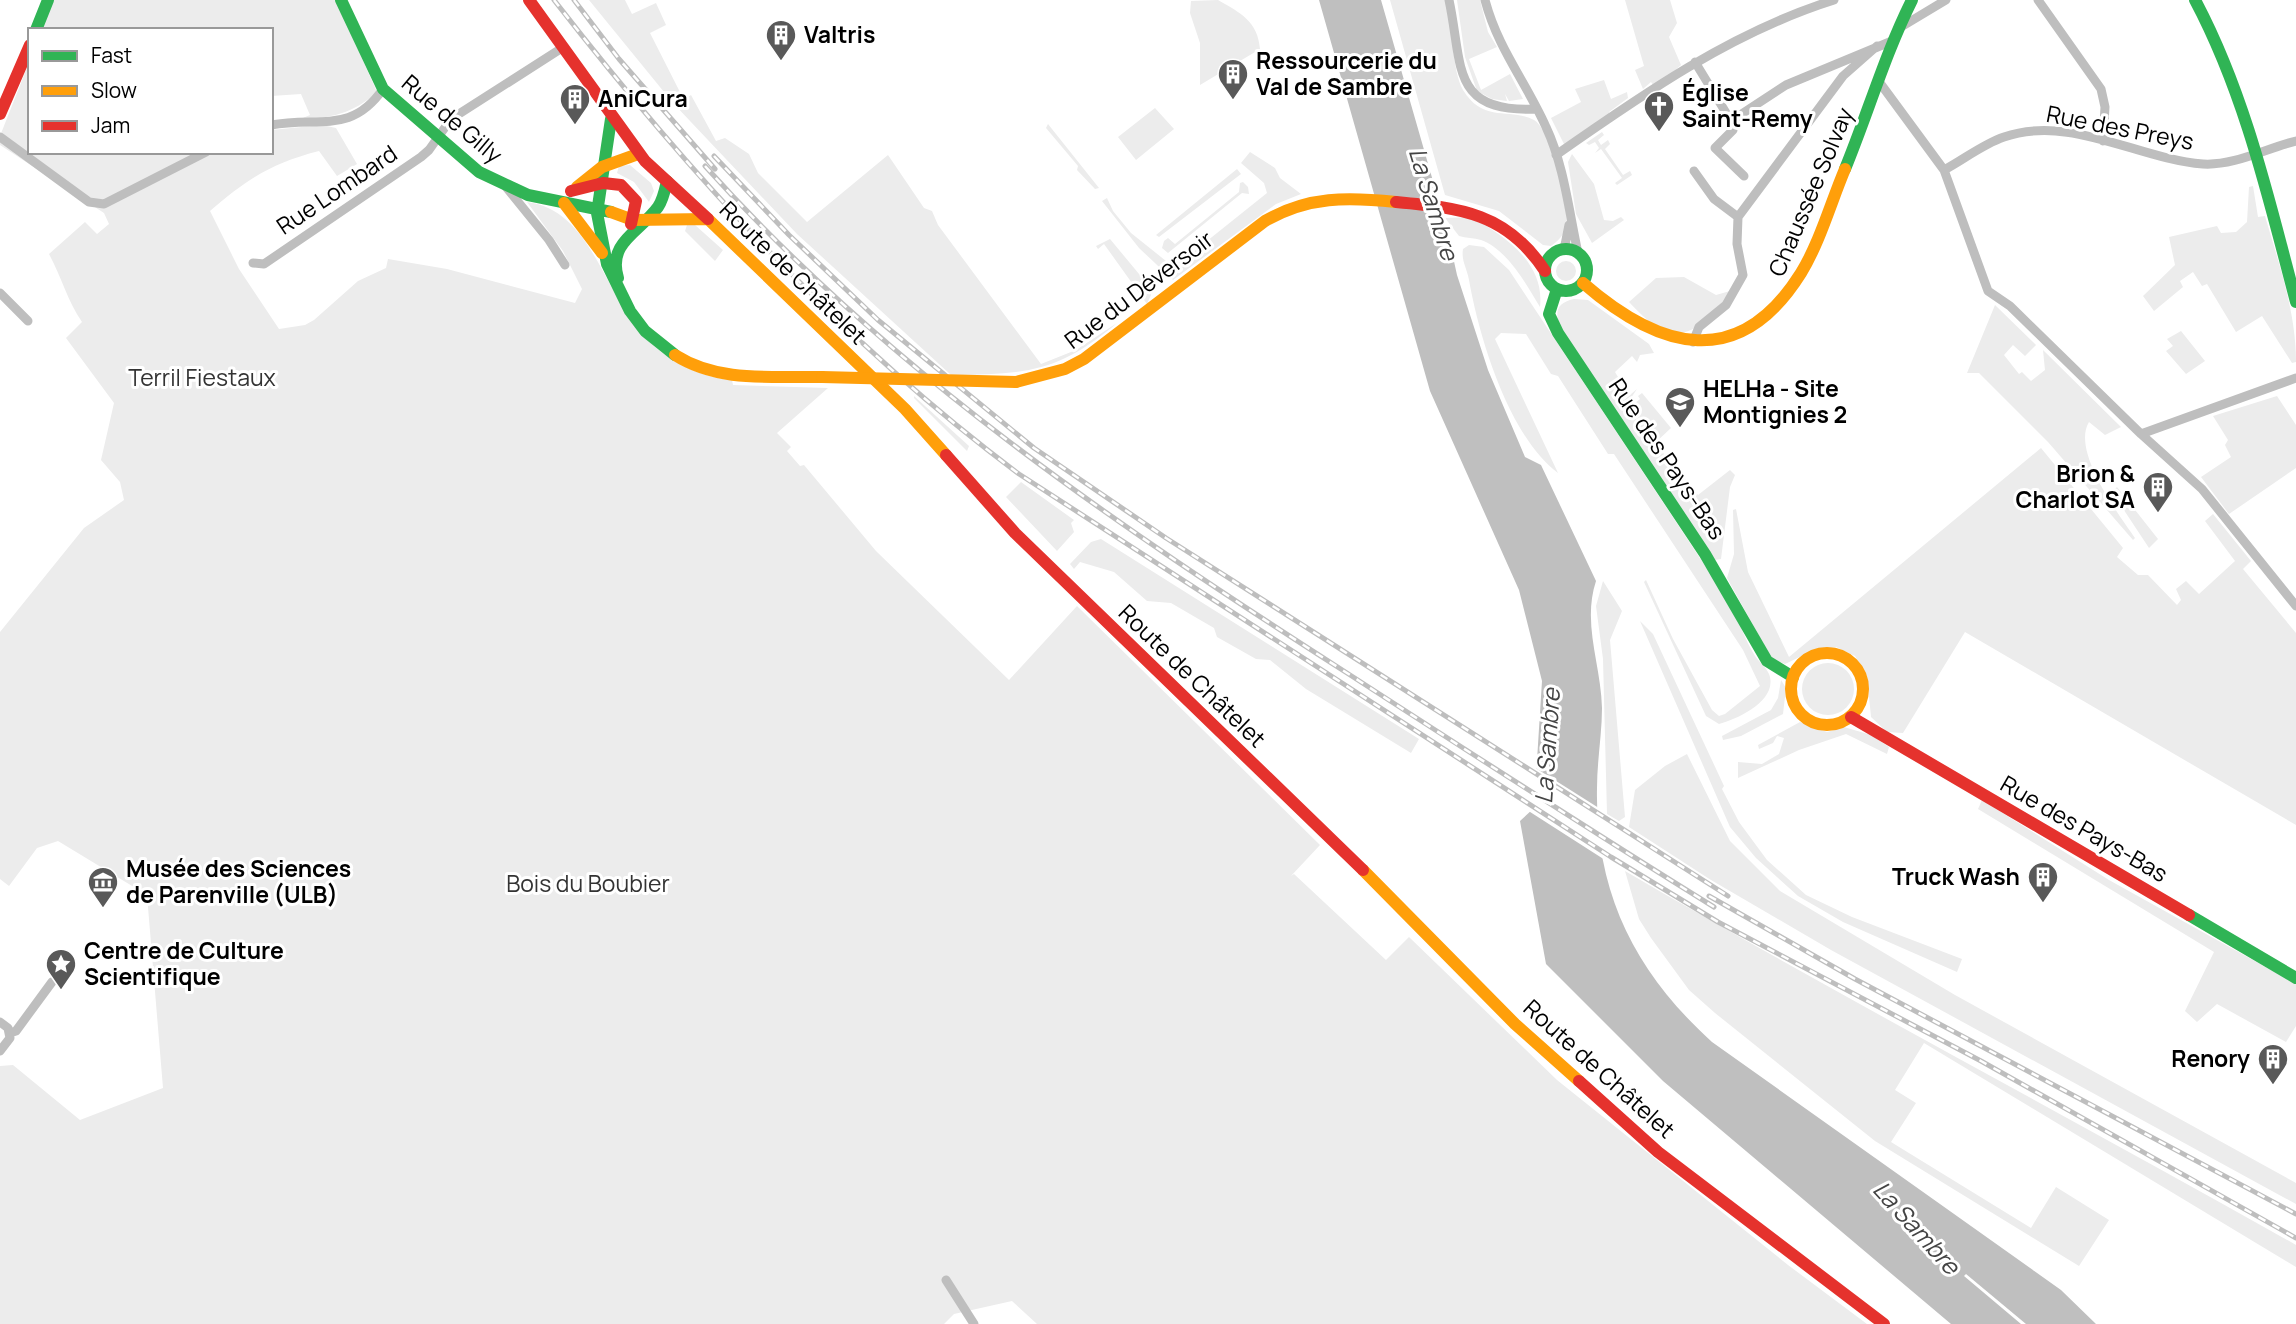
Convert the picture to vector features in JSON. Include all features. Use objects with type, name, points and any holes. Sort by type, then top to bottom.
[{"type":"main road","points":[[37,28],[48,0]]},
{"type":"main road","name":"Rue de Gilly","points":[[341,0],[383,89],[479,173],[506,187],[639,221]]},
{"type":"main road","name":"Route de Châtelet","points":[[529,0],[638,154],[905,409],[1015,533],[1440,945],[1515,1024],[1658,1152],[1884,1324]]},
{"type":"main road","name":"Chaussée Solvay","points":[[1583,283],[1596,295],[1648,330],[1675,340],[1693,342],[1734,337],[1755,327],[1791,293],[1880,83],[1892,41],[1912,0]]},
{"type":"main road","points":[[2195,0],[2215,38],[2256,152],[2296,302]]},
{"type":"main road","points":[[0,114],[28,50]]},
{"type":"main road","name":"Rue du Déversoir","points":[[611,119],[597,209],[603,254],[614,283],[641,325],[672,355],[690,365],[732,375],[1016,382],[1065,369],[1126,328],[1265,221],[1291,206],[1317,200],[1341,199],[1450,208],[1482,214],[1500,223],[1529,247],[1545,271]]},
{"type":"main road","points":[[571,191],[602,167],[638,154]]},
{"type":"main road","name":"Rue du Déversoir","points":[[641,325],[615,271],[620,243],[639,221],[660,204],[667,181]]},
{"type":"main road","points":[[547,198],[603,183],[621,185],[630,191],[636,201],[639,221],[677,217],[707,219]]},
{"type":"main road","points":[[564,203],[603,254]]},
{"type":"main road","name":"Rue du Déversoir","points":[[1529,247],[1558,252]]},
{"type":"main road","points":[[1558,252],[1578,253],[1586,264],[1583,283],[1570,291],[1557,289],[1548,282],[1545,271],[1558,252]]},
{"type":"main road","name":"Rue des Pays-Bas","points":[[1557,289],[1549,314],[1558,333],[1705,554],[1767,661],[1793,677]]},
{"type":"main road","points":[[1831,653],[1852,664],[1863,685],[1858,708],[1851,717],[1830,725],[1808,720],[1793,702],[1793,677],[1808,659],[1831,653]]},
{"type":"main road","name":"Rue des Pays-Bas","points":[[1851,717],[2296,978]]},
{"type":"street","points":[[1448,0],[1463,76],[1472,93],[1497,108],[1536,109]]},
{"type":"street","points":[[1485,0],[1494,32],[1536,109],[1556,155],[1578,253]]},
{"type":"street","points":[[1556,155],[1695,62],[1805,9],[1834,0]]},
{"type":"street","points":[[1901,27],[1946,0]]},
{"type":"street","points":[[2038,0],[2101,89],[2105,107],[2103,141]]},
{"type":"street","points":[[1731,121],[1786,85],[1892,41]]},
{"type":"street","points":[[1693,342],[1699,327],[1726,305],[1743,275],[1737,244],[1738,217],[1843,76],[1877,46]]},
{"type":"street","name":"Rue Lombard","points":[[253,263],[264,264],[429,150],[451,119],[562,48]]},
{"type":"street","points":[[1695,62],[1731,121],[1733,130],[1715,148],[1744,176]]},
{"type":"street","points":[[1880,83],[1944,170],[1988,291],[2010,306],[2203,489],[2296,606]]},
{"type":"street","points":[[273,125],[330,123],[356,116],[373,104],[383,89]]},
{"type":"street","name":"Rue des Preys","points":[[1944,170],[2003,137],[2045,130],[2202,164],[2238,158],[2296,141]]},
{"type":"street","points":[[0,137],[89,202],[104,204],[202,154]]},
{"type":"street","points":[[1693,171],[1714,199],[1738,217]]},
{"type":"street","points":[[506,187],[565,265]]},
{"type":"street","points":[[1558,252],[1570,220]]},
{"type":"street","points":[[0,293],[28,321]]},
{"type":"street","points":[[2141,433],[2296,378]]},
{"type":"street","points":[[10,1032],[16,1031],[52,982]]},
{"type":"street","points":[[0,1022],[10,1032]]},
{"type":"street","points":[[0,1051],[9,1042],[10,1032]]},
{"type":"street","points":[[946,1280],[974,1324]]},
{"type":"green space","points":[[53,0],[336,0],[377,92],[340,114],[298,120],[310,115],[301,94],[273,96],[273,28],[42,28]]},
{"type":"green space","points":[[589,0],[625,0],[632,14],[656,3],[666,25],[650,33],[684,100],[691,95],[716,141],[725,138],[749,154],[758,173],[807,222],[888,155],[924,208],[932,211],[938,225],[1041,364],[1076,350],[1117,323],[1077,352],[1040,367],[1000,373],[951,375],[797,234],[673,103]]},
{"type":"green space","points":[[1218,0],[1247,19],[1256,32],[1260,49],[1200,85],[1200,43],[1190,13],[1191,1]]},
{"type":"green space","points":[[1390,0],[1448,0],[1459,82],[1471,101],[1488,111],[1525,116],[1540,126],[1558,169],[1567,217],[1564,232],[1551,246],[1543,245],[1499,211],[1445,195]]},
{"type":"green space","points":[[1457,0],[1480,0],[1488,32],[1497,47],[1469,59],[1481,90],[1510,74],[1523,99],[1509,101],[1505,94],[1507,101],[1492,99],[1477,91],[1465,57]]},
{"type":"green space","points":[[1625,0],[1670,0],[1677,23],[1669,37],[1681,65],[1655,88],[1651,82],[1643,89],[1635,70],[1644,66]]},
{"type":"green space","name":"Bois du Boubier","points":[[28,65],[28,154],[273,154],[273,130],[322,125],[336,128],[357,164],[337,176],[319,151],[302,156],[261,174],[210,211],[239,269],[279,329],[305,325],[314,320],[358,281],[386,268],[388,259],[447,269],[575,303],[582,289],[563,251],[527,202],[548,208],[566,219],[593,254],[639,331],[670,358],[694,371],[732,380],[733,385],[828,388],[777,433],[791,447],[787,451],[800,466],[804,465],[876,551],[1009,680],[1077,606],[1320,845],[1291,876],[1294,874],[1386,960],[1409,937],[1557,1080],[1788,1265],[1867,1324],[1037,1324],[1012,1301],[954,1314],[944,1324],[0,1324],[0,1066],[13,1065],[80,1120],[163,1088],[147,895],[58,841],[37,848],[9,886],[0,879],[0,632],[84,528],[124,500],[120,482],[101,460],[114,403],[66,338],[82,322],[49,254],[85,222],[97,234],[109,224],[104,213],[0,145],[0,136]]},
{"type":"green space","points":[[1604,80],[1611,99],[1627,92],[1628,98],[1609,112],[1612,118],[1565,146],[1551,118],[1581,102],[1575,89]]},
{"type":"green space","points":[[1155,108],[1174,129],[1136,160],[1118,137]]},
{"type":"green space","points":[[1048,124],[1099,188],[1095,189],[1077,170],[1078,166],[1046,128]]},
{"type":"green space","points":[[1602,132],[1604,135],[1598,140],[1601,145],[1608,140],[1610,144],[1605,149],[1623,175],[1630,171],[1632,175],[1617,185],[1615,183],[1622,178],[1601,149],[1595,153],[1599,148],[1595,142],[1589,145],[1586,143]]},
{"type":"green space","points":[[1250,152],[1275,168],[1280,178],[1301,194],[1276,204],[1173,280],[1139,248],[1102,201],[1107,198],[1113,211],[1131,233],[1171,265],[1182,261],[1267,193],[1264,183],[1241,163]]},
{"type":"green space","points":[[1572,154],[1594,184],[1604,220],[1613,221],[1621,217],[1624,220],[1592,243],[1576,214],[1568,162]]},
{"type":"green space","points":[[630,165],[651,183],[654,191],[649,202],[634,182],[617,173],[619,166]]},
{"type":"green space","points":[[1237,169],[1241,174],[1159,237],[1156,235]]},
{"type":"green space","points":[[1243,182],[1248,187],[1249,194],[1242,193],[1168,253],[1162,248],[1168,238],[1175,244],[1239,192],[1240,183]]},
{"type":"green space","points":[[2253,186],[2258,217],[2265,216],[2290,306],[2296,362],[2292,363],[2262,316],[2236,332],[2207,284],[2202,286],[2193,272],[2180,281],[2183,287],[2154,311],[2143,296],[2175,265],[2169,237],[2217,226],[2221,233],[2236,232],[2247,222],[2249,187]]},
{"type":"green space","points":[[1471,217],[1509,242],[1529,264],[1540,291],[1540,307],[1500,251],[1481,240],[1459,236],[1445,218]]},
{"type":"green space","points":[[687,225],[695,225],[723,250],[715,261],[685,231]]},
{"type":"green space","points":[[1110,239],[1149,286],[1151,295],[1147,304],[1104,244],[1098,249],[1096,246]]},
{"type":"green space","points":[[1469,245],[1484,247],[1509,270],[1731,605],[1751,650],[1766,669],[1771,683],[1763,700],[1746,713],[1719,724],[1706,716],[1644,582],[1646,580],[1673,639],[1712,710],[1719,716],[1760,686],[1743,650],[1614,454],[1608,454],[1558,376],[1551,374],[1526,334],[1501,333],[1495,339],[1558,473],[1525,436],[1499,384],[1480,329],[1463,257],[1463,249]]},
{"type":"green space","points":[[1566,261],[1573,264],[1576,271],[1573,278],[1566,281],[1559,278],[1556,271],[1559,264]]},
{"type":"green space","points":[[1684,277],[1716,295],[1730,291],[1720,308],[1687,332],[1677,334],[1658,328],[1629,302],[1656,278]]},
{"type":"green space","points":[[1574,299],[1588,300],[1649,344],[1654,353],[1640,355],[1637,362],[1632,356],[1615,372],[1618,377],[1614,383],[1624,400],[1637,389],[1627,404],[1629,408],[1640,399],[1638,396],[1642,393],[1671,428],[1655,443],[1698,495],[1730,470],[1735,475],[1730,487],[1721,559],[1714,560],[1562,330],[1558,310],[1563,303]]},
{"type":"green space","points":[[1995,305],[2036,345],[2025,356],[2013,345],[2004,355],[2019,374],[2022,372],[2031,381],[2045,370],[2043,350],[2121,427],[2105,435],[2089,422],[2085,434],[2086,449],[2099,482],[2135,538],[2133,540],[2048,442],[1979,373],[1967,373]]},
{"type":"green space","points":[[2181,331],[2205,361],[2186,374],[2166,351],[2173,346],[2167,339]]},
{"type":"green space","points":[[2277,396],[2296,425],[2296,468],[2229,514],[2201,477],[2231,457],[2225,445],[2228,440],[2213,416]]},
{"type":"green space","points":[[914,398],[969,446],[967,451]]},
{"type":"green space","points":[[2041,448],[2123,548],[2117,557],[2138,575],[2148,575],[2177,605],[2181,600],[2176,589],[2186,581],[2199,594],[2235,561],[2205,521],[2213,514],[2251,561],[2243,569],[2296,633],[2296,825],[1965,632],[1903,733],[1887,732],[1871,717],[1867,676],[1855,656],[1836,647],[1810,652],[1785,664],[1772,659],[1727,578],[1734,554],[1733,510],[1736,509],[1748,572],[1789,657]]},
{"type":"green space","points":[[1021,482],[1074,520],[1071,523],[1074,532],[1057,551],[1006,497]]},
{"type":"green space","points":[[2117,487],[2158,539],[2149,548],[2112,492]]},
{"type":"green space","points":[[1101,539],[1419,739],[1411,753],[1306,689],[1270,660],[1256,659],[1217,637],[1214,628],[1171,603],[1147,601],[1114,572],[1080,562],[1074,569],[1070,564],[1091,542]]},
{"type":"green space","points":[[1603,581],[1622,611],[1610,640],[1625,817],[1619,821],[1607,814],[1603,659],[1596,606]]},
{"type":"green space","points":[[1640,621],[1653,634],[1739,822],[1767,860],[1806,895],[1852,917],[1962,959],[1957,972],[1843,922],[1798,896],[1756,858],[1730,827]]},
{"type":"green space","points":[[1828,663],[1838,665],[1846,671],[1852,679],[1852,699],[1846,707],[1838,713],[1828,715],[1818,713],[1810,707],[1804,699],[1802,689],[1804,679],[1810,671],[1818,665]]},
{"type":"green space","points":[[1781,680],[1786,688],[1783,714],[1741,736],[1723,740],[1722,736],[1771,710],[1778,698]]},
{"type":"green space","points":[[1800,722],[1827,732],[1844,727],[1871,735],[1889,747],[1887,754],[1846,734],[1799,750],[1738,778],[1738,762],[1762,764],[1779,754],[1784,738],[1777,736],[1773,743],[1759,749],[1758,745]]},
{"type":"green space","points":[[1687,754],[1730,841],[1780,891],[1955,995],[2296,1183],[2296,1204],[1831,950],[1711,880],[1629,827],[1635,790],[1665,766]]},
{"type":"green space","points":[[1982,800],[2109,880],[2296,984],[2296,1026],[2286,1042],[2217,1004],[2197,1022],[2185,1011],[2214,952],[1978,809]]},
{"type":"green space","points":[[1625,871],[2296,1245],[2296,1267],[1924,1043],[1895,1090],[1916,1103],[1891,1142],[2031,1228],[2056,1187],[2109,1220],[2079,1266],[1875,1141],[1715,1013],[1689,990],[1651,938],[1639,919]]},
{"type":"water","name":"La Sambre","points":[[1319,0],[1381,0],[1437,195],[1442,225],[1448,234],[1457,275],[1488,370],[1525,457],[1541,465],[1596,581],[1592,597],[1591,628],[1602,708],[1597,778],[1598,826],[1603,862],[1612,896],[1641,959],[1661,988],[1712,1042],[2061,1290],[2096,1324],[2026,1324],[1966,1274],[1964,1276],[2021,1324],[1951,1324],[1663,1081],[1546,964],[1520,821],[1534,808],[1542,681],[1519,590],[1430,391]]},
{"type":"pier","points":[[1534,767],[1602,810],[1605,860],[1527,810],[1531,806]]},
{"type":"railway","points":[[554,0],[659,129],[771,253],[890,368],[953,423],[1019,474],[1611,857],[1718,922],[1981,1061],[2296,1238]]},
{"type":"railway","points":[[574,0],[619,59],[715,169]]},
{"type":"railway","points":[[714,156],[789,235],[878,320],[1034,448],[1166,538],[1728,896]]},
{"type":"railway","points":[[705,166],[776,241],[851,311],[929,378],[1091,502],[1261,617],[1714,907]]},
{"type":"railway","points":[[1709,896],[1855,979],[2296,1214]]},
{"type":"traffic: fast","points":[[37,28],[48,0]]},
{"type":"traffic: fast","points":[[341,0],[383,89],[479,172],[528,195],[611,212]]},
{"type":"traffic: fast","points":[[1845,169],[1885,62],[1912,0]]},
{"type":"traffic: fast","points":[[2195,0],[2213,36],[2242,110],[2296,302]]},
{"type":"traffic: fast","points":[[611,119],[597,213],[607,264],[630,311],[645,331],[675,355]]},
{"type":"traffic: fast","points":[[618,278],[617,255],[621,246],[658,207],[667,181]]},
{"type":"traffic: fast","points":[[1566,249],[1581,255],[1587,270],[1581,285],[1566,291],[1551,285],[1545,270],[1551,255],[1566,249]]},
{"type":"traffic: fast","points":[[1557,289],[1549,314],[1558,333],[1705,554],[1767,661],[1793,677]]},
{"type":"traffic: fast","points":[[2189,915],[2296,978]]},
{"type":"traffic: slow","points":[[577,187],[602,167],[638,154]]},
{"type":"traffic: slow","points":[[1583,283],[1641,324],[1669,335],[1698,340],[1725,337],[1752,326],[1777,305],[1801,273],[1820,235],[1845,169]]},
{"type":"traffic: slow","points":[[1016,382],[1065,369],[1084,359],[1265,221],[1281,213],[1329,200],[1396,202]]},
{"type":"traffic: slow","points":[[564,203],[602,253]]},
{"type":"traffic: slow","points":[[611,212],[633,220],[707,219]]},
{"type":"traffic: slow","points":[[708,219],[905,409],[946,455]]},
{"type":"traffic: slow","points":[[675,355],[692,364],[728,374],[822,377]]},
{"type":"traffic: slow","points":[[822,377],[1016,382]]},
{"type":"traffic: slow","points":[[1827,653],[1847,659],[1857,669],[1863,689],[1857,709],[1847,719],[1827,725],[1807,719],[1797,709],[1791,689],[1797,669],[1807,659],[1827,653]]},
{"type":"traffic: slow","points":[[1363,870],[1515,1024],[1579,1081]]},
{"type":"traffic: jam","points":[[529,0],[645,161],[708,219]]},
{"type":"traffic: jam","points":[[0,114],[28,50]]},
{"type":"traffic: jam","points":[[571,191],[603,183],[621,185],[636,201],[631,224]]},
{"type":"traffic: jam","points":[[1396,202],[1441,207],[1481,217],[1515,237],[1545,271]]},
{"type":"traffic: jam","points":[[946,455],[1015,533],[1363,870]]},
{"type":"traffic: jam","points":[[1851,717],[2189,915]]},
{"type":"traffic: jam","points":[[1579,1081],[1658,1152],[1884,1324]]},
{"type":"place","name":"Valtris","points":[[781,62]]},
{"type":"place","name":"Ressourcerie du Val de Sambre","points":[[1233,101]]},
{"type":"place","name":"AniCura","points":[[575,126]]},
{"type":"place","name":"Église Saint-Remy","points":[[1659,133]]},
{"type":"place","name":"HELHa - Site Montignies 2","points":[[1680,429]]},
{"type":"place","name":"Brion & Charlot SA","points":[[2158,514]]},
{"type":"place","name":"Truck Wash","points":[[2043,904]]},
{"type":"place","name":"Musée des Sciences de Parenville (ULB)","points":[[103,909]]},
{"type":"place","name":"Centre de Culture Scientifique","points":[[61,991]]},
{"type":"place","name":"Renory","points":[[2273,1086]]},
{"type":"park label","name":"Terril Fiestaux","points":[[202,378]]}]
